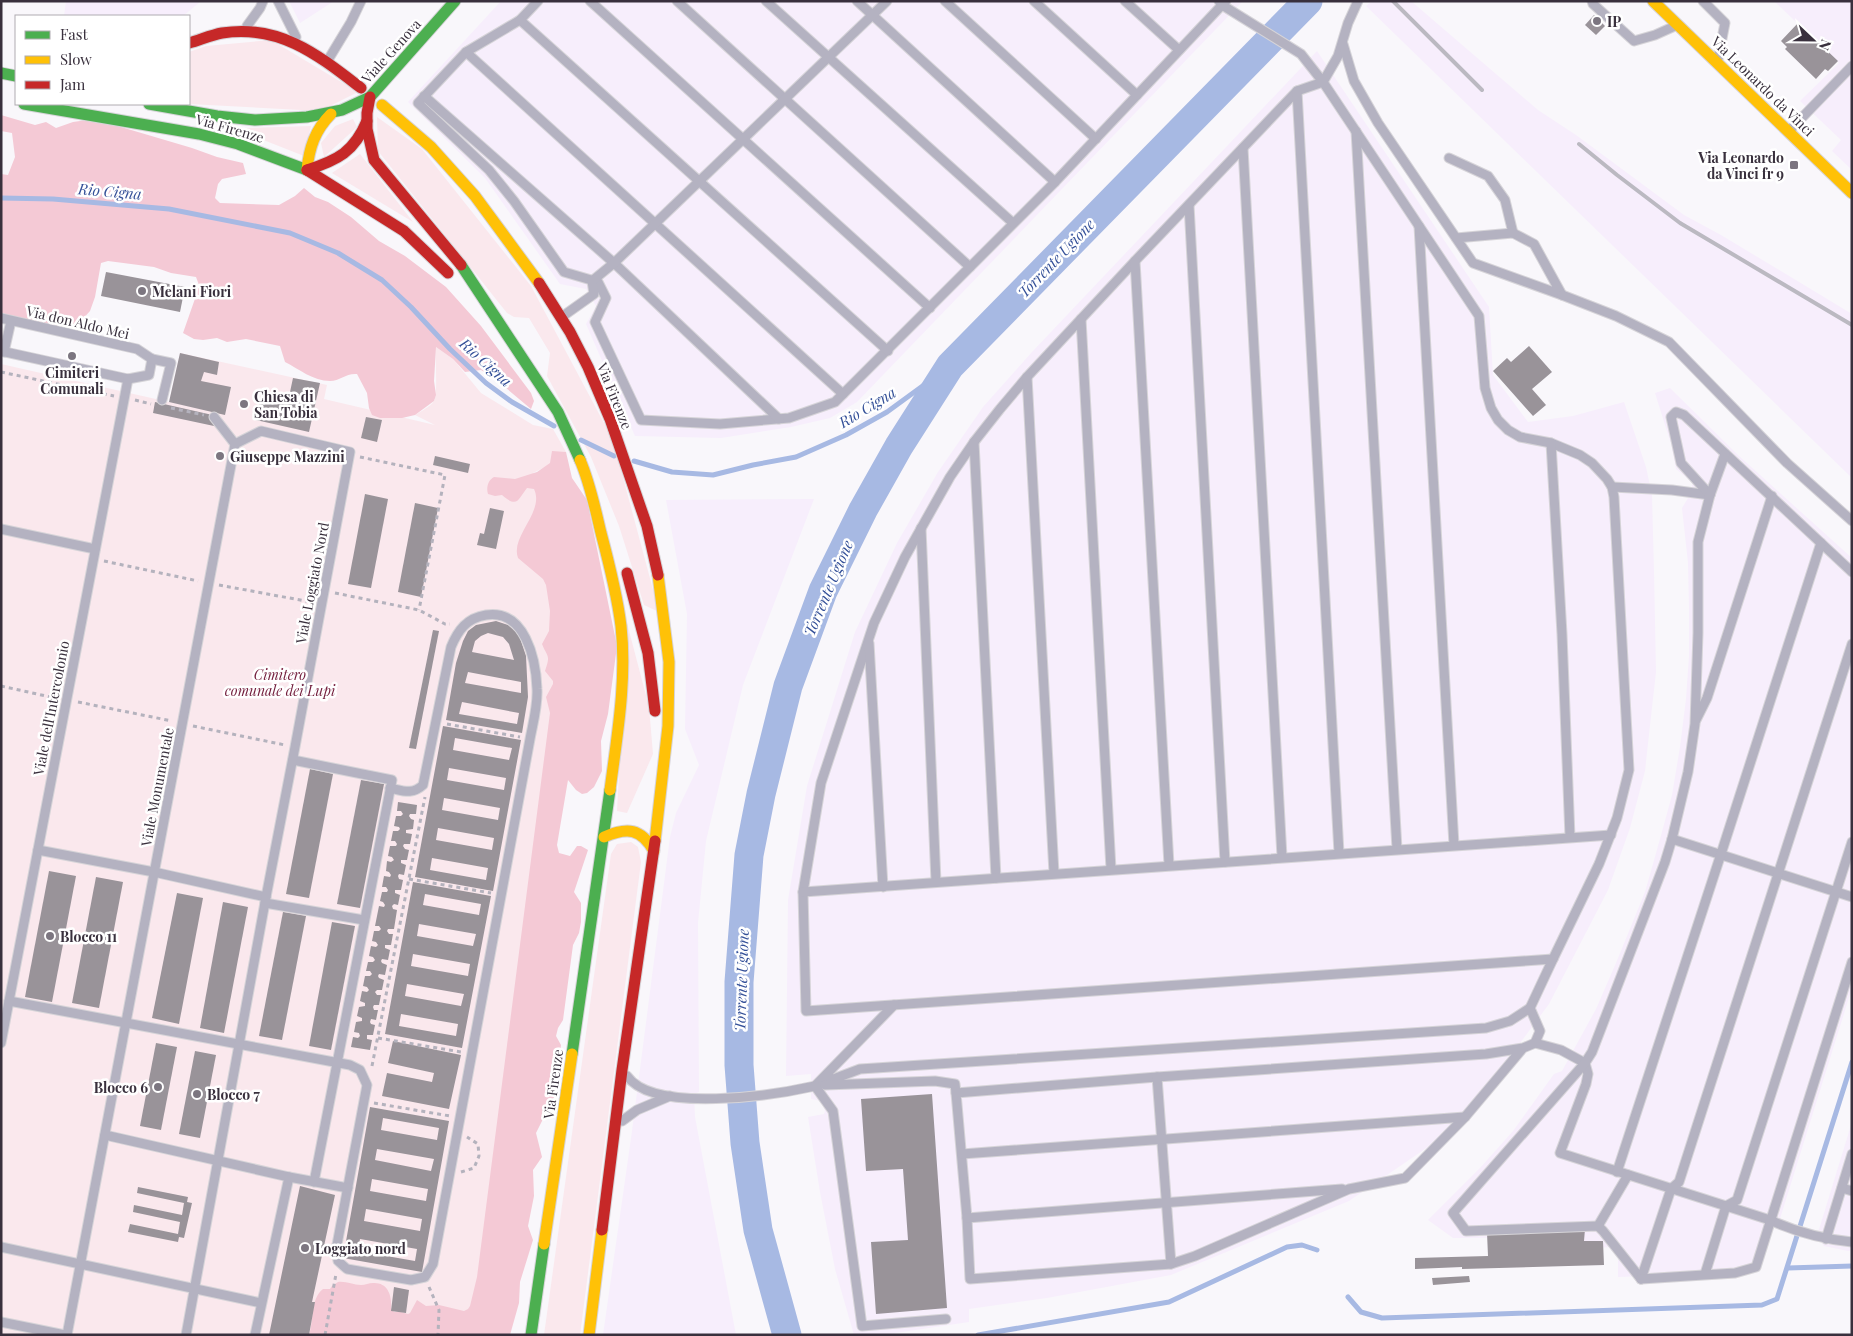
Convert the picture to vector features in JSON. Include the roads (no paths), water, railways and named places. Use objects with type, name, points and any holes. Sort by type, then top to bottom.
[{"type":"main road","name":"Viale Genova","points":[[370,98],[455,1]]},
{"type":"main road","name":"Via Leonardo da Vinci","points":[[1653,1],[1852,193]]},
{"type":"main road","points":[[190,43],[222,33],[243,30],[268,32],[300,44],[361,88]]},
{"type":"main road","points":[[1,73],[15,76]]},
{"type":"main road","name":"Via Firenze","points":[[155,105],[238,118],[294,118],[332,114],[370,98]]},
{"type":"main road","name":"Via Firenze","points":[[370,98],[367,140],[378,165],[465,270],[532,371],[566,428],[587,476],[612,575],[621,626],[620,711],[604,837],[531,1335]]},
{"type":"main road","name":"Via Firenze","points":[[40,105],[57,106],[199,134],[238,144],[307,170],[404,231],[493,314]]},
{"type":"main road","name":"Via Firenze","points":[[382,105],[430,148],[475,196],[561,317],[588,367],[618,441],[647,526],[660,582],[668,639],[669,703],[654,851],[622,1070],[589,1335]]},
{"type":"main road","name":"Via Firenze","points":[[307,170],[309,152],[314,136],[319,126],[332,114]]},
{"type":"main road","name":"Via Firenze","points":[[307,170],[336,160],[350,151],[360,139],[367,121]]},
{"type":"main road","name":"Via Firenze","points":[[587,476],[609,517]]},
{"type":"main road","name":"Via Firenze","points":[[624,564],[648,653],[663,764]]},
{"type":"main road","points":[[604,837],[619,831],[637,832],[645,836],[654,851]]},
{"type":"lane","points":[[243,30],[260,8],[263,1]]},
{"type":"lane","points":[[278,1],[300,44]]},
{"type":"lane","points":[[326,61],[361,1]]},
{"type":"lane","points":[[538,1],[520,20],[466,52],[418,103],[490,170],[564,272],[598,282],[606,298],[595,322],[641,420],[720,424],[779,419],[789,418],[835,402],[1056,182],[1222,2],[1240,16],[1302,54],[1419,224],[1479,316],[1485,388],[1491,408],[1498,420],[1508,430],[1520,436],[1551,443],[1580,455],[1592,463],[1612,487],[1615,516],[1629,758],[1628,777],[1623,802],[1595,873],[1530,1008],[1510,1021],[1486,1028],[860,1069],[815,1086],[783,1093],[708,1100],[651,1092],[632,1083],[622,1070]]},
{"type":"lane","points":[[590,1],[930,308]]},
{"type":"lane","points":[[677,1],[970,267]]},
{"type":"lane","points":[[766,1],[1013,223]]},
{"type":"lane","points":[[857,1],[1056,182]]},
{"type":"lane","points":[[592,281],[614,263],[887,1]]},
{"type":"lane","points":[[945,1],[1096,139]]},
{"type":"lane","points":[[1034,1],[1138,95]]},
{"type":"lane","points":[[1125,1],[1179,50]]},
{"type":"lane","points":[[1358,1],[1348,23],[1338,56],[1323,82],[1297,91],[1027,377],[974,442],[950,477],[921,528],[885,597],[868,638],[821,783],[803,892],[806,1011],[1553,959]]},
{"type":"lane","points":[[1592,1],[1634,41],[1655,35],[1677,25]]},
{"type":"lane","points":[[1703,1],[1725,23],[1717,64]]},
{"type":"lane","points":[[520,20],[888,351]]},
{"type":"lane","points":[[1343,44],[1354,81],[1378,123],[1473,263],[1616,316],[1669,342],[1787,463],[1852,521]]},
{"type":"lane","points":[[466,52],[843,394]]},
{"type":"lane","points":[[1788,132],[1852,66]]},
{"type":"lane","points":[[1297,91],[1340,853]]},
{"type":"lane","points":[[424,96],[614,263],[779,419]]},
{"type":"lane","points":[[1356,130],[1397,849]]},
{"type":"lane","points":[[1244,148],[1282,858]]},
{"type":"lane","points":[[1449,158],[1488,176],[1505,200],[1513,233]]},
{"type":"lane","points":[[1189,205],[1225,862]]},
{"type":"lane","points":[[1419,224],[1454,845]]},
{"type":"lane","points":[[1456,238],[1513,233],[1534,244],[1562,295]]},
{"type":"lane","points":[[1135,261],[1169,865]]},
{"type":"lane","points":[[561,317],[594,294],[592,281]]},
{"type":"lane","name":"Via don Aldo Mei","points":[[1,318],[137,349],[152,359],[171,363],[161,403]]},
{"type":"lane","points":[[1081,319],[1111,869]]},
{"type":"lane","name":"Via don Aldo Mei","points":[[11,321],[3,351],[128,379]]},
{"type":"lane","points":[[128,379],[149,375],[152,359]]},
{"type":"lane","points":[[1027,377],[1054,873]]},
{"type":"lane","name":"Viale dell'Intercolonio","points":[[1,1043],[128,379]]},
{"type":"lane","points":[[1710,495],[1681,463],[1671,417],[1676,412],[1684,415],[1852,572]]},
{"type":"lane","points":[[214,418],[235,444]]},
{"type":"lane","name":"Viale Loggiato Nord","points":[[186,1335],[265,900],[296,747],[350,453],[260,432],[235,444]]},
{"type":"lane","points":[[974,442],[996,878]]},
{"type":"lane","points":[[1551,443],[1562,634],[1570,837]]},
{"type":"lane","name":"Viale Monumentale","points":[[66,1335],[235,444]]},
{"type":"lane","points":[[1641,1279],[1598,1226],[1466,1231],[1453,1213],[1585,1063],[1592,1052],[1655,890],[1672,839],[1688,772],[1694,724],[1698,642],[1698,542],[1710,495],[1726,454]]},
{"type":"lane","points":[[1612,487],[1672,490],[1710,495]]},
{"type":"lane","points":[[1694,724],[1707,698],[1772,496]]},
{"type":"lane","points":[[921,528],[936,882]]},
{"type":"lane","points":[[1,529],[95,549]]},
{"type":"lane","points":[[1617,1172],[1821,543]]},
{"type":"lane","points":[[9,1002],[350,1065],[360,1070],[367,1085],[336,1250],[338,1261],[348,1269],[411,1280],[425,1278],[433,1264],[529,748],[537,690],[531,647],[522,631],[514,623],[504,616],[496,614],[483,615],[464,624],[457,633],[451,647],[423,785],[417,791],[409,792],[390,788]]},
{"type":"lane","points":[[868,638],[883,886]]},
{"type":"lane","points":[[1641,1279],[1672,1189],[1679,1182],[1852,644]]},
{"type":"lane","points":[[292,760],[392,780],[314,1182]]},
{"type":"lane","points":[[803,892],[1611,835]]},
{"type":"lane","points":[[1672,839],[1852,897]]},
{"type":"lane","points":[[1705,1274],[1726,1206],[1737,1200],[1852,842]]},
{"type":"lane","points":[[38,850],[154,872],[265,900],[364,920]]},
{"type":"lane","points":[[1641,1279],[1735,1273],[1756,1267],[1852,962]]},
{"type":"lane","points":[[815,1086],[894,1005]]},
{"type":"lane","points":[[1530,1008],[1540,1031],[1535,1043]]},
{"type":"lane","points":[[956,1093],[1486,1054],[1523,1048],[1535,1043],[1561,1050],[1585,1063],[1588,1074],[1560,1153],[1770,1220],[1783,1226],[1824,1238],[1852,1242]]},
{"type":"lane","points":[[967,1218],[1349,1189],[1404,1178],[1465,1117],[1523,1048]]},
{"type":"lane","points":[[1157,1077],[1171,1264]]},
{"type":"lane","points":[[815,1086],[935,1081],[955,1084],[967,1218],[970,1279],[1171,1264],[1195,1256],[1349,1189]]},
{"type":"lane","points":[[815,1086],[833,1111],[862,1326],[946,1319]]},
{"type":"lane","points":[[615,1128],[626,1116],[636,1110],[670,1096]]},
{"type":"lane","points":[[962,1154],[1465,1117]]},
{"type":"lane","points":[[105,1135],[288,1177],[348,1188]]},
{"type":"lane","points":[[1824,1238],[1852,1154]]},
{"type":"lane","points":[[1598,1226],[1628,1175]]},
{"type":"lane","points":[[254,1335],[288,1177]]},
{"type":"lane","points":[[1842,1188],[1852,1191]]},
{"type":"lane","points":[[1,1247],[262,1303]]},
{"type":"lane","points":[[1,1322],[66,1335]]},
{"type":"waterway","name":"Torrente Ugione","points":[[787,1335],[758,1230],[745,1143],[739,1065],[739,982],[749,855],[761,794],[788,686],[823,591],[863,510],[899,446],[950,366],[1308,1]]},
{"type":"waterway","name":"Rio Cigna","points":[[1,198],[53,199],[169,209],[290,233],[338,253],[382,280],[486,383],[512,402],[554,426]]},
{"type":"waterway","name":"Rio Cigna","points":[[634,461],[672,472],[713,475],[796,457],[846,435],[887,412],[950,366]]},
{"type":"waterway","name":"Rio Cigna","points":[[581,440],[614,456]]},
{"type":"waterway","points":[[1348,1297],[1361,1312],[1382,1318],[1762,1305],[1777,1299],[1852,1062]]},
{"type":"waterway","points":[[978,1335],[1169,1302],[1287,1247],[1302,1245],[1317,1250]]},
{"type":"waterway","points":[[1788,1268],[1852,1266]]},
{"type":"railway","points":[[1393,1],[1482,90]]},
{"type":"railway","points":[[1579,144],[1680,223],[1852,325]]},
{"type":"place","name":"IP","points":[[1597,21]]},
{"type":"place","name":"Via Leonardo da Vinci fr 9","points":[[1794,165]]},
{"type":"place","name":"Melani Fiori","points":[[142,291]]},
{"type":"place","name":"Cimiteri Comunali","points":[[72,356]]},
{"type":"place","name":"Chiesa di San Tobia","points":[[244,404]]},
{"type":"place","name":"Giuseppe Mazzini","points":[[220,456]]},
{"type":"place","name":"Blocco 11","points":[[50,936]]},
{"type":"place","name":"Blocco 6","points":[[158,1087]]},
{"type":"place","name":"Blocco 7","points":[[197,1094]]},
{"type":"place","name":"Loggiato nord","points":[[305,1248]]},
{"type":"park label","name":"Cimitero comunale dei Lupi","points":[[280,682]]}]
